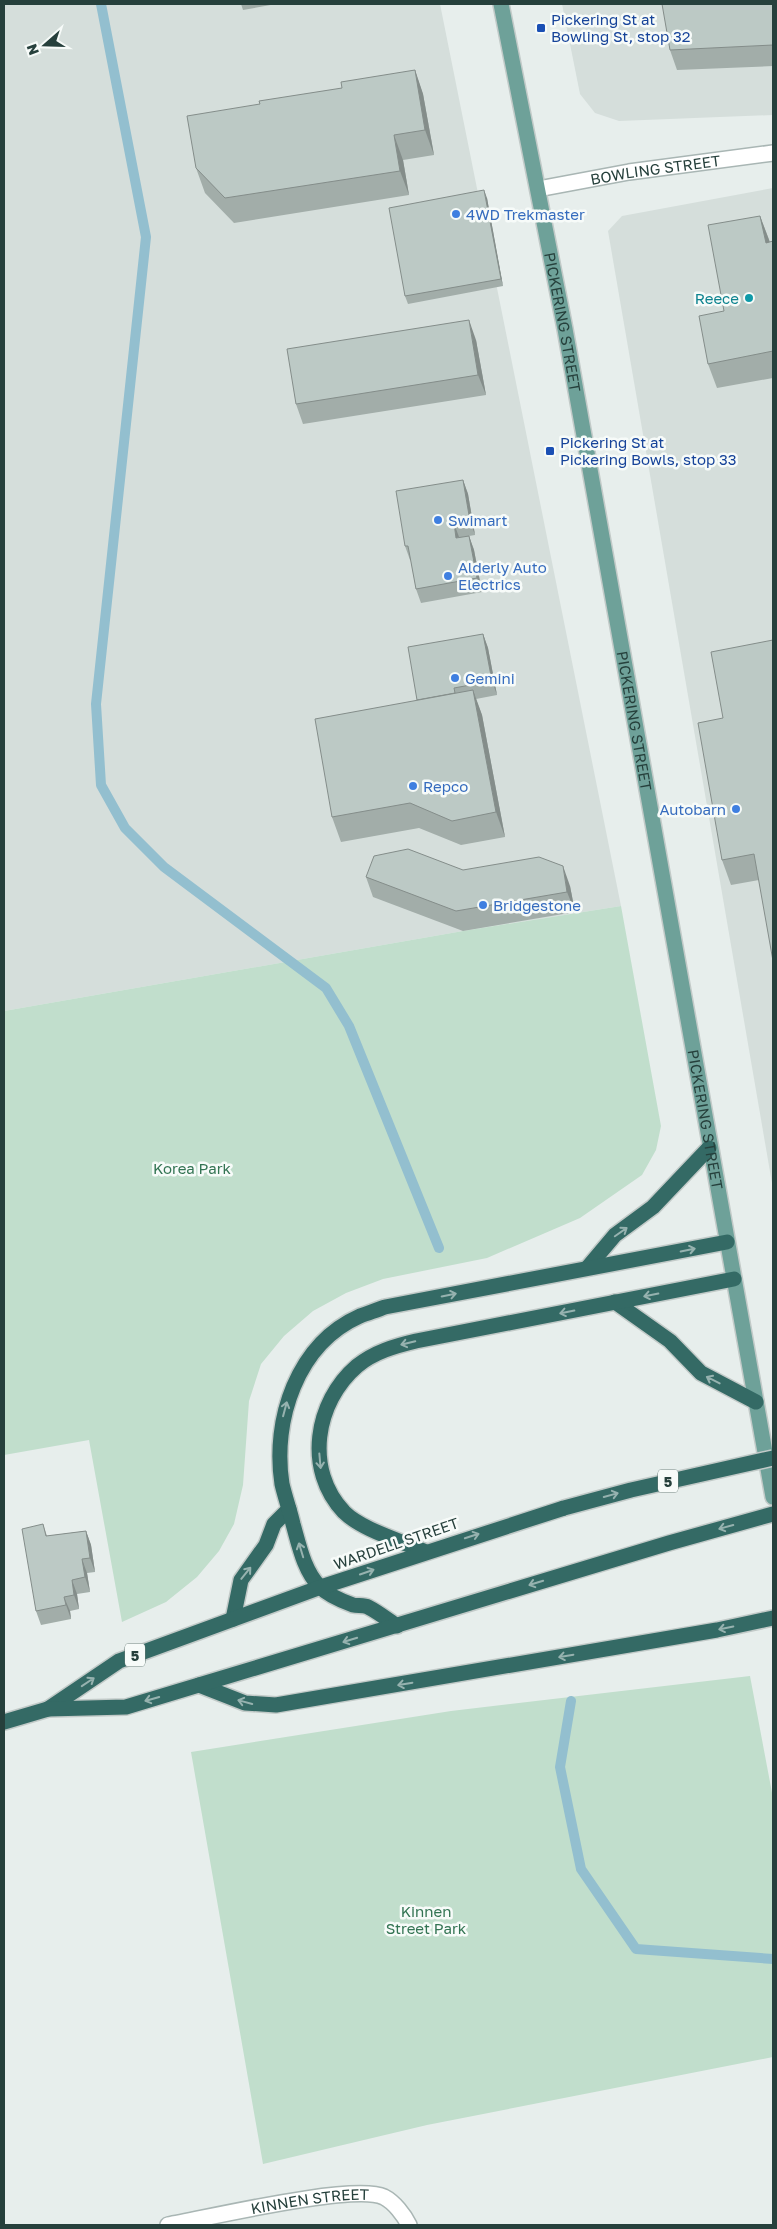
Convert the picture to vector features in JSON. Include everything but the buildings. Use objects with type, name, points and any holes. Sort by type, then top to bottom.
[{"type":"highway","points":[[588,1267],[615,1236],[654,1207],[710,1148]]},
{"type":"highway","points":[[397,1626],[367,1607],[355,1606],[320,1587],[306,1565],[282,1484],[281,1463],[284,1411],[294,1383],[310,1356],[332,1334],[358,1316],[385,1308],[588,1267],[727,1242]]},
{"type":"highway","points":[[426,1552],[357,1522],[334,1500],[326,1486],[321,1470],[319,1446],[322,1423],[330,1400],[342,1381],[358,1365],[377,1353],[396,1346],[734,1279]]},
{"type":"highway","points":[[615,1302],[670,1341],[701,1374],[756,1402]]},
{"type":"highway","name":"WARDELL STREET","points":[[48,1709],[120,1661],[320,1587],[564,1508],[632,1490],[773,1458]]},
{"type":"highway","points":[[233,1619],[241,1580],[266,1545],[274,1524],[289,1509]]},
{"type":"highway","name":"WARDELL STREET","points":[[4,1722],[48,1709],[126,1707],[582,1569],[773,1514]]},
{"type":"highway","points":[[199,1686],[245,1703],[276,1705],[717,1630],[773,1618]]},
{"type":"main road","name":"PICKERING STREET","points":[[501,4],[538,189],[773,1497]]},
{"type":"street","name":"BOWLING STREET","points":[[538,189],[629,172],[773,153]]},
{"type":"street","name":"KINNEN STREET","points":[[168,2225],[276,2205],[361,2193],[384,2197],[402,2214],[409,2225]]},
{"type":"shaded area","points":[[4,4],[440,4],[621,906],[463,931],[4,1011]]},
{"type":"shaded area","points":[[562,4],[773,4],[773,115],[619,121],[595,113],[580,94]]},
{"type":"shaded area","points":[[773,188],[773,1189],[608,231],[622,216]]},
{"type":"green space","name":"Korea Park","points":[[621,906],[661,1126],[656,1150],[642,1175],[580,1218],[487,1258],[383,1279],[346,1293],[313,1311],[284,1336],[261,1364],[249,1401],[243,1485],[234,1524],[219,1551],[197,1577],[166,1602],[122,1622],[89,1440],[4,1455],[4,1011],[463,931]]},
{"type":"green space","name":"Kinnen Street Park","points":[[750,1676],[773,1798],[773,2057],[427,2125],[263,2164],[191,1752],[451,1711]]},
{"type":"waterway","points":[[101,4],[146,237],[96,704],[101,785],[125,828],[164,867],[326,988],[349,1026],[439,1248]]},
{"type":"waterway","points":[[571,1701],[560,1767],[581,1869],[636,1949],[773,1959]]},
{"type":"place","name":"Pickering St at Bowling St, stop 32","points":[[541,28]]},
{"type":"place","name":"4WD Trekmaster","points":[[456,214]]},
{"type":"place","name":"Reece","points":[[749,298]]},
{"type":"place","name":"Pickering St at Pickering Bowls, stop 33","points":[[550,451]]},
{"type":"place","name":"Swimart","points":[[438,520]]},
{"type":"place","name":"Alderly Auto Electrics","points":[[448,576]]},
{"type":"place","name":"Gemini","points":[[455,678]]},
{"type":"place","name":"Repco","points":[[413,786]]},
{"type":"place","name":"Autobarn","points":[[736,809]]},
{"type":"place","name":"Bridgestone","points":[[483,905]]}]
